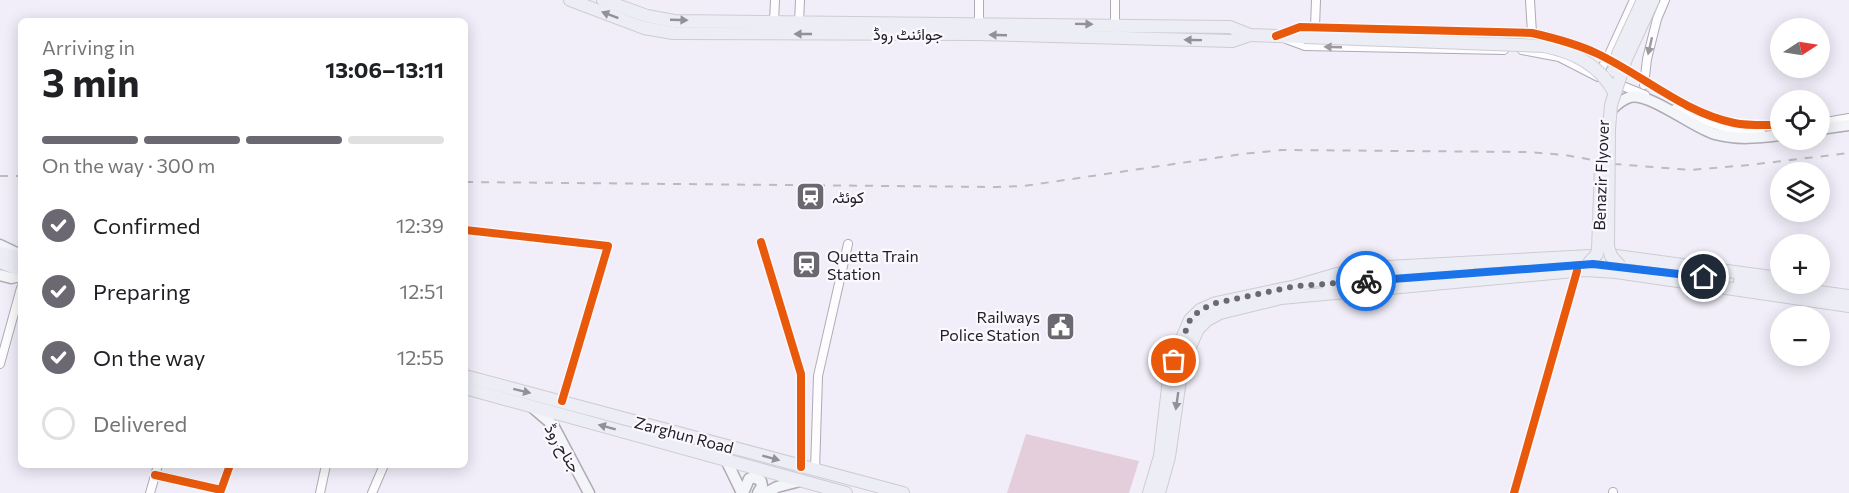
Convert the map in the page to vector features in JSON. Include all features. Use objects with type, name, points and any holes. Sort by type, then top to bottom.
[{"type":"main road","name":"جوائنٹ روڈ","points":[[570,0],[644,28],[673,33],[978,34],[1232,40],[1250,35],[1544,46],[1582,59],[1599,71],[1612,88]]},
{"type":"main road","name":"جوائنٹ روڈ","points":[[603,0],[665,20],[1230,27],[1250,35]]},
{"type":"main road","name":"Benazir Flyover","points":[[1620,266],[1611,256],[1608,247],[1612,88],[1618,54],[1643,0]]},
{"type":"main road","name":"Benazir Flyover","points":[[1582,267],[1598,252],[1603,115],[1612,88],[1653,0]]},
{"type":"main road","name":"Benazir Flyover","points":[[1611,110],[1631,96],[1640,96],[1717,135],[1734,138],[1770,136]]},
{"type":"main road","points":[[1830,128],[1849,125]]},
{"type":"main road","points":[[0,245],[18,255]]},
{"type":"main road","points":[[0,253],[18,256]]},
{"type":"main road","points":[[1159,493],[1169,457],[1180,381],[1190,349],[1198,329],[1207,320],[1220,313],[1298,291],[1337,274],[1387,267],[1609,255],[1770,277]]},
{"type":"main road","points":[[0,262],[18,269]]},
{"type":"main road","points":[[1149,493],[1160,456],[1169,379],[1180,343],[1190,320],[1200,310],[1216,303],[1379,279],[1620,266],[1849,296]]},
{"type":"main road","points":[[1298,291],[1582,267],[1849,306]]},
{"type":"main road","points":[[0,275],[11,278],[18,277]]},
{"type":"main road","points":[[1830,285],[1849,288]]},
{"type":"main road","name":"Zarghun Road","points":[[468,377],[903,493]]},
{"type":"main road","name":"Zarghun Road","points":[[468,389],[846,493]]},
{"type":"main road","name":"جناح روڈ","points":[[532,407],[553,425],[589,493]]},
{"type":"main road","points":[[726,460],[743,493]]},
{"type":"main road","points":[[743,493],[749,479],[754,477],[761,481],[762,486],[758,493]]},
{"type":"main road","points":[[766,493],[777,487],[800,481]]},
{"type":"street","points":[[774,21],[775,0]]},
{"type":"street","points":[[798,22],[800,0]]},
{"type":"street","points":[[979,0],[979,23]]},
{"type":"street","points":[[1115,0],[1115,38]]},
{"type":"street","points":[[1315,27],[1316,0]]},
{"type":"street","points":[[1530,0],[1532,33]]},
{"type":"street","points":[[1596,76],[1607,59],[1634,0]]},
{"type":"street","points":[[1640,93],[1645,83],[1647,59],[1656,19],[1665,0]]},
{"type":"street","points":[[1276,36],[1300,27],[1532,33],[1568,42],[1607,59],[1645,83],[1694,109],[1724,120],[1770,125]]},
{"type":"street","points":[[1276,36],[1305,46],[1468,51],[1524,50],[1559,57],[1596,76],[1701,120],[1756,133],[1770,131]]},
{"type":"street","points":[[1830,121],[1849,118]]},
{"type":"street","points":[[468,230],[608,246],[562,401]]},
{"type":"street","points":[[761,242],[801,374],[801,467]]},
{"type":"street","points":[[815,471],[818,376],[848,244]]},
{"type":"street","points":[[1514,493],[1582,267]]},
{"type":"street","points":[[0,364],[18,299]]},
{"type":"street","points":[[150,493],[157,468]]},
{"type":"street","points":[[155,475],[221,490],[229,468]]},
{"type":"street","points":[[320,493],[325,468]]},
{"type":"street","points":[[372,493],[383,468]]},
{"type":"shaded area","points":[[1026,434],[1139,461],[1129,493],[1007,493]]},
{"type":"railway","points":[[468,182],[997,187],[1024,186],[1282,150],[1527,152],[1565,155],[1615,164],[1690,170],[1849,153]]},
{"type":"railway","points":[[0,176],[18,176]]},
{"type":"cycle path","points":[[1276,36],[1300,27],[1532,33],[1582,47],[1598,54],[1681,102],[1715,118],[1740,124],[1770,125]]},
{"type":"cycle path","points":[[468,230],[608,246],[562,401]]},
{"type":"cycle path","points":[[761,242],[801,374],[801,467]]},
{"type":"cycle path","points":[[1514,493],[1577,271]]},
{"type":"cycle path","points":[[155,475],[221,490],[229,468]]},
{"type":"way so far","points":[[1174,361],[1190,320],[1200,310],[1216,303],[1296,286],[1366,281]]},
{"type":"place","name":"کوئٹہ","points":[[811,197]]},
{"type":"place","name":"Quetta Train Station","points":[[806,265]]},
{"type":"place","name":"Railways Police Station","points":[[1061,326]]},
{"type":"route","points":[[1366,281],[1593,264],[1704,277]]}]
